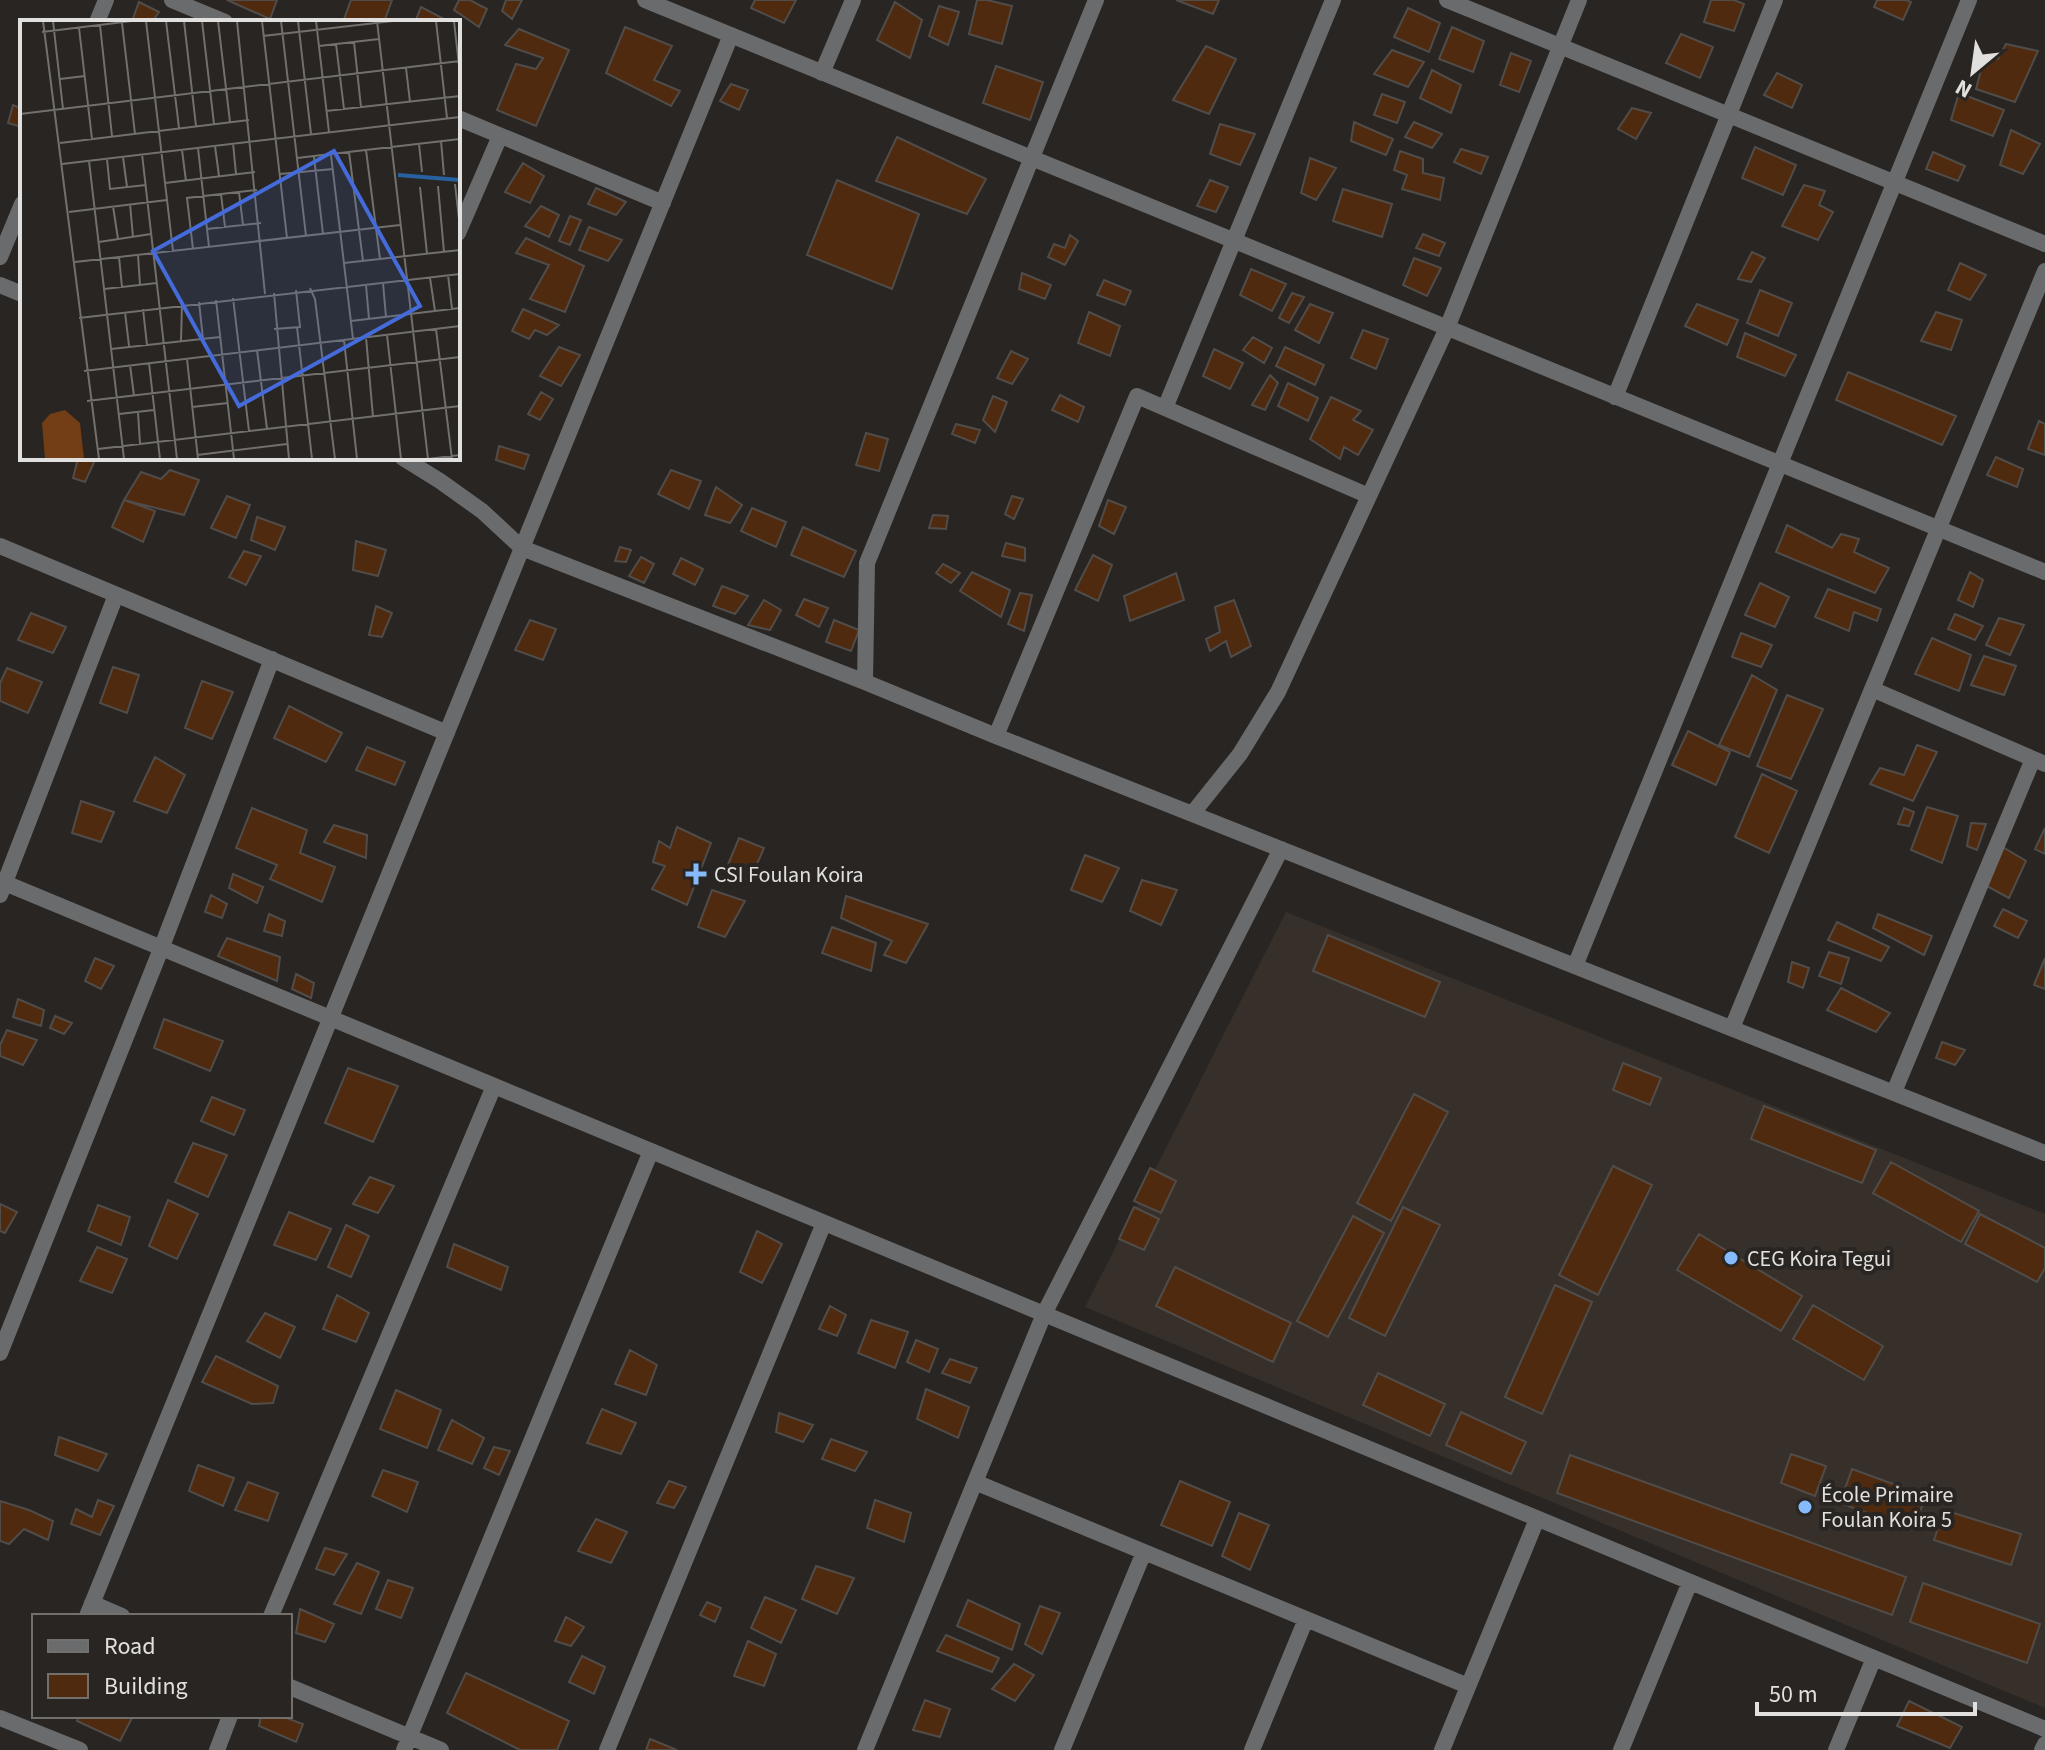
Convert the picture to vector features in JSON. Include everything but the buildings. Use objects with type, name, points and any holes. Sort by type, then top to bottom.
[{"type":"street","points":[[98,20],[106,0]]},
{"type":"street","points":[[172,0],[220,20]]},
{"type":"street","points":[[645,0],[2045,572]]},
{"type":"street","points":[[822,73],[853,0]]},
{"type":"street","points":[[865,682],[867,563],[1096,0]]},
{"type":"street","points":[[1165,408],[1333,0]]},
{"type":"street","points":[[1447,0],[2045,244]]},
{"type":"street","points":[[1192,814],[1240,754],[1278,692],[1447,328],[1579,0]]},
{"type":"street","points":[[1615,397],[1775,0]]},
{"type":"street","points":[[1575,966],[1969,0]]},
{"type":"street","points":[[111,1614],[90,1610],[731,35]]},
{"type":"street","points":[[460,119],[663,203]]},
{"type":"street","points":[[460,228],[500,136]]},
{"type":"street","points":[[0,257],[20,209]]},
{"type":"street","points":[[1732,1028],[2045,271]]},
{"type":"street","points":[[0,285],[20,293]]},
{"type":"street","points":[[996,736],[1137,396],[1369,496]]},
{"type":"street","points":[[406,460],[482,511],[522,548],[2045,1153]]},
{"type":"street","points":[[0,546],[447,733]]},
{"type":"street","points":[[116,595],[2,886],[494,1086],[2045,1729]]},
{"type":"street","points":[[0,1353],[161,949],[272,659]]},
{"type":"street","points":[[1872,689],[2039,762],[1894,1092]]},
{"type":"street","points":[[865,1750],[1044,1314],[1281,849]]},
{"type":"street","points":[[272,1614],[494,1086]]},
{"type":"street","points":[[407,1743],[651,1151]]},
{"type":"street","points":[[607,1750],[824,1223]]},
{"type":"street","points":[[975,1482],[1468,1686]]},
{"type":"street","points":[[1442,1750],[1537,1519]]},
{"type":"street","points":[[1062,1750],[1144,1552]]},
{"type":"street","points":[[1621,1750],[1690,1582]]},
{"type":"street","points":[[1252,1750],[1306,1619]]},
{"type":"street","points":[[1836,1750],[1874,1658]]},
{"type":"street","points":[[292,1688],[407,1743],[441,1750]]},
{"type":"street","points":[[0,1718],[80,1750]]},
{"type":"street","points":[[39,1733],[45,1718]]},
{"type":"street","points":[[217,1750],[229,1718]]},
{"type":"street","points":[[2042,1750],[2045,1744]]},
{"type":"shaded area","name":"École Primaire Foulan Koira 5","points":[[1286,912],[2045,1214],[2045,1708],[1085,1307]]},
{"type":"place","name":"CSI Foulan Koira","points":[[696,874]]},
{"type":"place","name":"CEG Koira Tegui","points":[[1731,1258]]},
{"type":"place","name":"École Primaire Foulan Koira 5","points":[[1805,1507]]}]
